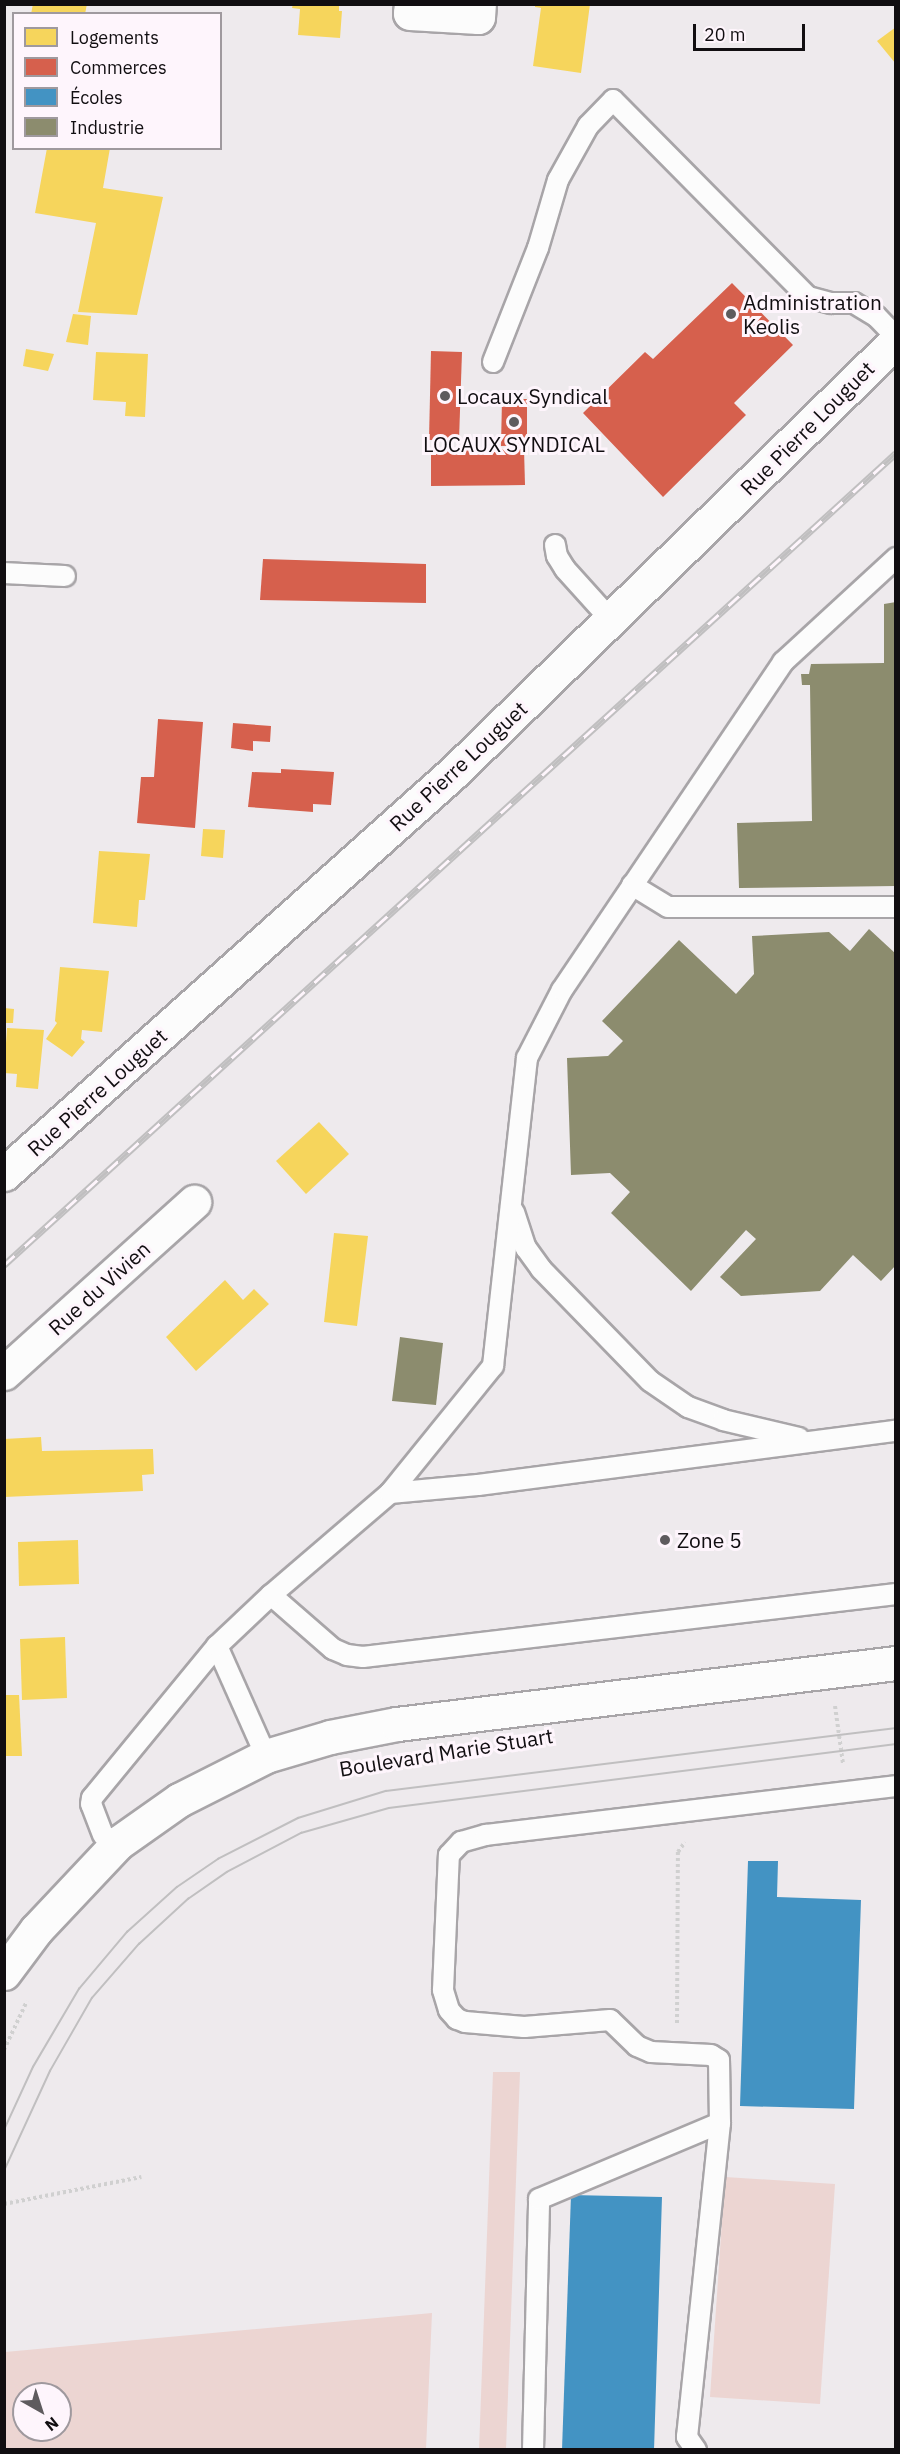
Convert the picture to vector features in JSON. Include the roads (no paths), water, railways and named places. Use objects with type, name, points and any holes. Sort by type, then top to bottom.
[{"type":"main road","points":[[411,4],[410,14],[478,17],[479,4]]},
{"type":"main road","name":"Rue Pierre Louguet","points":[[4,1174],[455,771],[612,621],[896,339]]},
{"type":"main road","name":"Rue du Vivien","points":[[4,1373],[194,1202]]},
{"type":"main road","points":[[4,1937],[41,1893],[103,1834],[171,1785],[262,1748],[339,1713],[394,1704],[896,1643]]},
{"type":"main road","name":"Boulevard Marie Stuart","points":[[4,1973],[36,1930],[118,1843],[179,1800],[262,1748],[397,1724],[896,1663]]},
{"type":"lane","points":[[493,362],[538,248],[558,180],[588,126],[613,100],[808,297],[831,303],[854,303],[876,316],[896,339]]},
{"type":"lane","points":[[555,545],[557,556],[565,569],[612,621]]},
{"type":"lane","points":[[103,1834],[91,1804],[92,1798],[217,1646],[271,1595],[390,1493],[493,1366],[527,1058],[561,990],[783,662],[896,558]]},
{"type":"lane","points":[[4,573],[65,576]]},
{"type":"lane","points":[[632,885],[668,907],[896,907]]},
{"type":"lane","points":[[513,1190],[514,1216],[526,1248],[541,1269],[650,1381],[688,1407],[723,1420],[810,1441]]},
{"type":"lane","points":[[390,1493],[478,1485],[896,1431]]},
{"type":"lane","points":[[271,1595],[333,1649],[347,1655],[363,1657],[896,1594]]},
{"type":"lane","points":[[217,1646],[262,1748]]},
{"type":"lane","points":[[696,2450],[687,2437],[720,2123],[719,2060],[711,2055],[651,2052],[637,2046],[610,2020],[524,2027],[465,2022],[457,2019],[449,2010],[443,1990],[449,1855],[461,1842],[486,1836],[896,1786]]},
{"type":"lane","points":[[533,2450],[539,2199],[720,2123]]},
{"type":"tram line","points":[[4,2130],[33,2067],[79,1989],[127,1932],[177,1887],[218,1859],[298,1818],[386,1791],[896,1728]]},
{"type":"tram line","points":[[4,2171],[50,2071],[92,1998],[139,1944],[188,1899],[227,1872],[301,1833],[389,1808],[896,1744]]},
{"type":"railway","points":[[4,1265],[896,453]]},
{"type":"place","name":"Administration Keolis","points":[[731,314]]},
{"type":"place","name":"Locaux Syndical","points":[[445,396]]},
{"type":"place","name":"LOCAUX SYNDICAL","points":[[514,422]]},
{"type":"place","name":"Zone 5","points":[[665,1540]]}]
